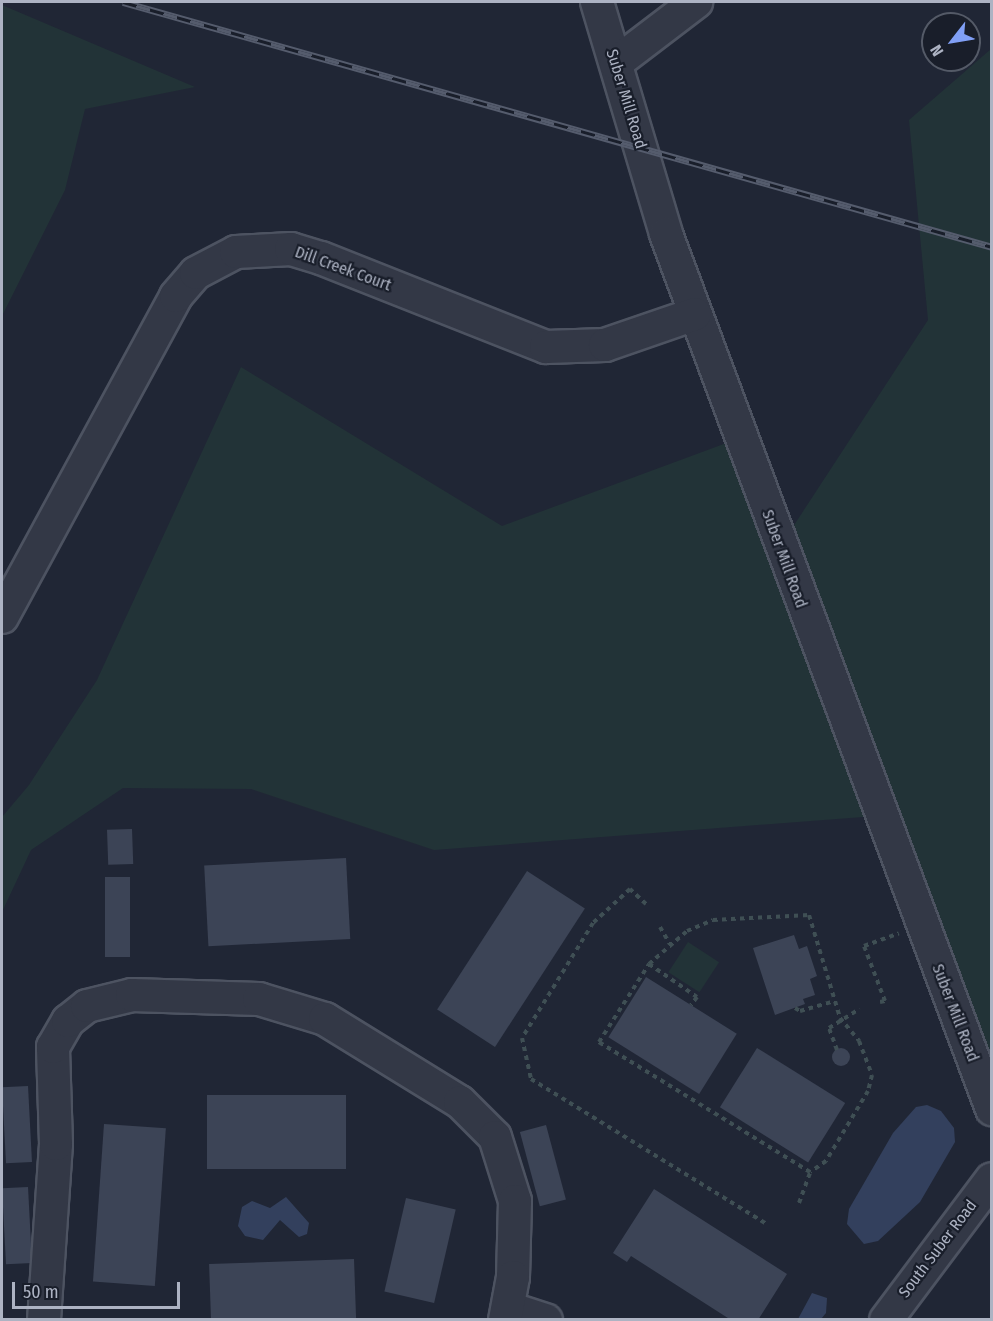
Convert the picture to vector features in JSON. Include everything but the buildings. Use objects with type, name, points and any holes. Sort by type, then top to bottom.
[{"type":"street","name":"Suber Mill Road","points":[[597,2],[695,314],[992,1109]]},
{"type":"street","points":[[616,63],[696,2]]},
{"type":"street","name":"Dill Creek Court","points":[[2,616],[176,296],[196,273],[236,252],[291,249],[321,258],[546,347],[605,345],[695,314]]},
{"type":"street","points":[[44,1320],[56,1144],[53,1047],[68,1021],[87,1006],[132,995],[259,999],[325,1018],[460,1102],[495,1137],[515,1201],[506,1314],[546,1320]]},
{"type":"street","name":"South Suber Road","points":[[886,1320],[992,1179]]},
{"type":"path","points":[[646,904],[630,889],[593,923],[522,1038],[531,1079],[768,1225]]},
{"type":"path","points":[[799,1203],[810,1172],[826,1161],[868,1091],[872,1075],[859,1041],[840,1018],[809,915],[713,920],[670,944],[649,964],[599,1042],[810,1172]]},
{"type":"path","points":[[660,927],[670,944]]},
{"type":"path","points":[[880,1002],[885,1000],[864,946],[899,933]]},
{"type":"path","points":[[649,964],[696,997],[691,1005]]},
{"type":"path","points":[[795,1008],[800,1011],[834,1001]]},
{"type":"path","points":[[837,1050],[829,1028],[840,1018],[860,1009]]},
{"type":"shaded area","points":[[2,5],[195,87],[85,109],[65,190],[2,316]]},
{"type":"shaded area","points":[[991,49],[991,1081],[889,815],[434,850],[251,789],[123,788],[31,850],[2,912],[2,817],[29,785],[97,680],[241,367],[502,526],[740,438],[785,539],[928,320],[909,120],[964,72],[981,72],[981,58]]},
{"type":"shaded area","points":[[688,942],[719,962],[699,992],[668,972]]},
{"type":"water","points":[[927,1105],[941,1111],[954,1128],[955,1142],[920,1202],[878,1241],[864,1244],[847,1224],[849,1209],[893,1133],[916,1107]]},
{"type":"water","points":[[286,1197],[309,1223],[307,1234],[299,1237],[280,1220],[263,1240],[245,1236],[238,1226],[242,1207],[252,1201],[270,1208]]},
{"type":"water","points":[[812,1293],[827,1298],[826,1313],[821,1319],[798,1319]]},
{"type":"railway","points":[[123,2],[992,247]]}]
